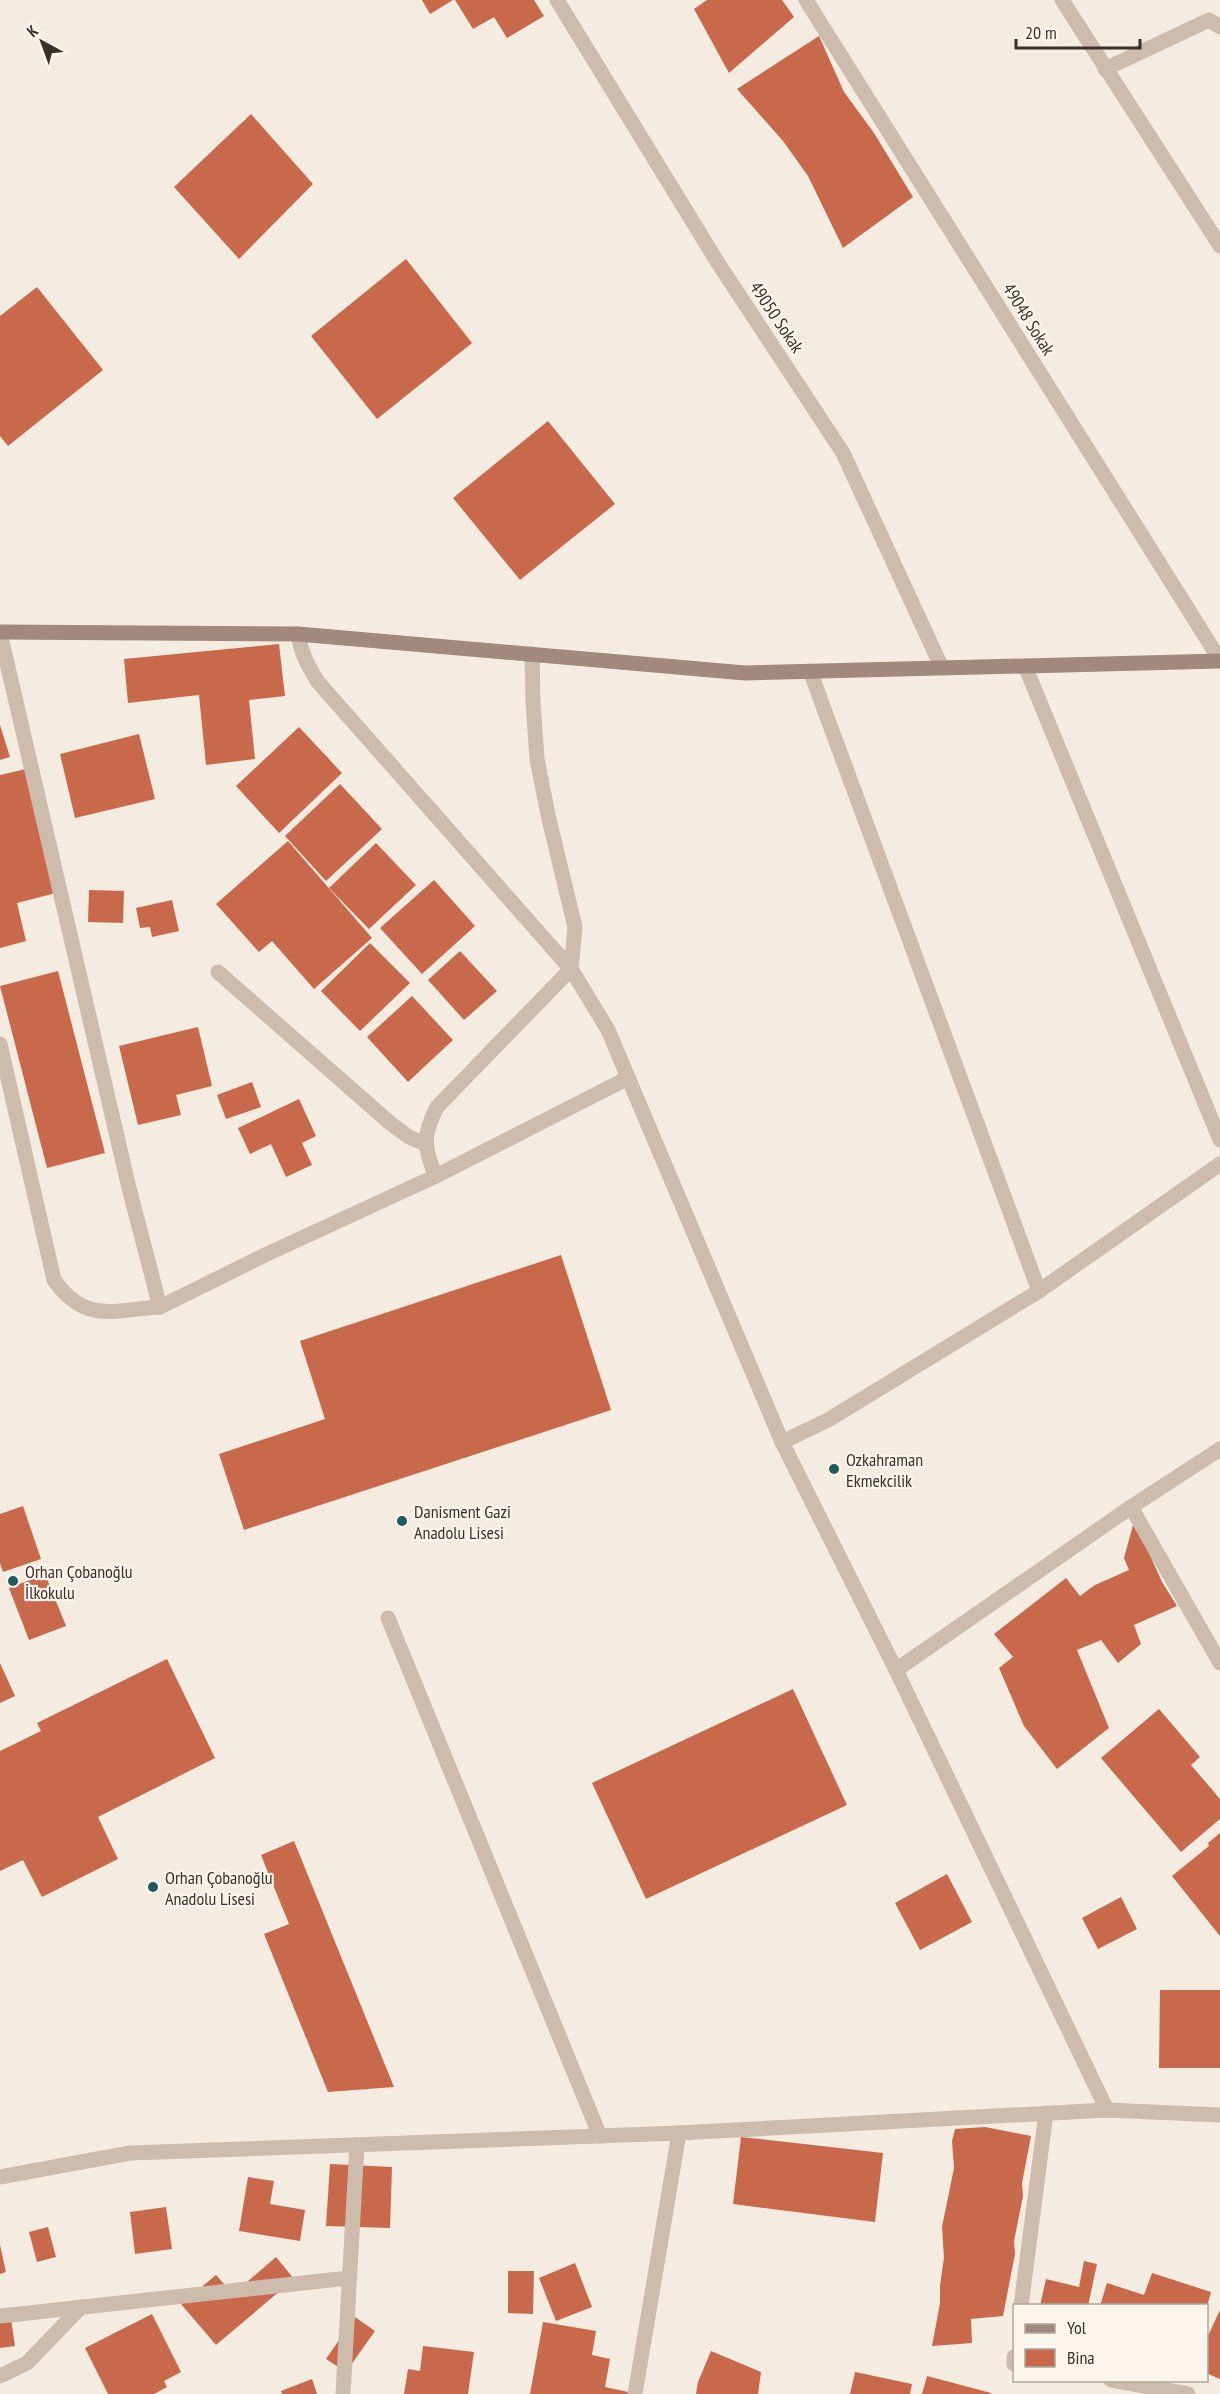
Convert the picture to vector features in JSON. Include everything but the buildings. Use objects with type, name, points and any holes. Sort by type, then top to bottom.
[{"type":"street","name":"49050 Sokak","points":[[557,0],[718,263],[843,453],[942,668]]},
{"type":"street","name":"49048 Sokak","points":[[806,0],[1220,661]]},
{"type":"street","points":[[1062,0],[1220,246]]},
{"type":"street","points":[[1105,69],[1209,20],[1220,27]]},
{"type":"street","points":[[160,1307],[129,1188],[0,632],[298,634],[745,673],[1220,661]]},
{"type":"street","points":[[298,634],[307,665],[318,682],[572,969],[608,1030],[782,1442],[896,1670],[1107,2110]]},
{"type":"street","points":[[436,1176],[425,1144],[428,1125],[437,1107],[572,969],[576,927],[537,759],[532,654]]},
{"type":"street","points":[[1025,666],[1220,1140]]},
{"type":"street","points":[[810,671],[1040,1291]]},
{"type":"street","points":[[218,972],[390,1123],[409,1137],[425,1144]]},
{"type":"street","points":[[0,1044],[54,1280],[67,1297],[81,1307],[95,1311],[160,1307],[265,1255],[436,1176],[628,1078]]},
{"type":"street","points":[[782,1442],[828,1420],[1040,1291],[1220,1164]]},
{"type":"street","points":[[896,1670],[1131,1507],[1220,1449]]},
{"type":"street","points":[[1131,1507],[1220,1663]]},
{"type":"street","points":[[388,1618],[600,2136]]},
{"type":"street","points":[[0,2177],[130,2153],[679,2133],[1107,2110],[1220,2115]]},
{"type":"street","points":[[1021,2304],[1046,2113]]},
{"type":"street","points":[[635,2394],[679,2133]]},
{"type":"street","points":[[343,2394],[357,2145]]},
{"type":"street","points":[[0,2316],[349,2278]]},
{"type":"street","points":[[0,2376],[27,2363],[81,2307]]},
{"type":"street","points":[[1122,2382],[1188,2394]]},
{"type":"place","name":"Ozkahraman Ekmekcilik","points":[[834,1469]]},
{"type":"place","name":"Danisment Gazi Anadolu Lisesi","points":[[402,1521]]},
{"type":"place","name":"Orhan Çobanoğlu İlkokulu","points":[[13,1581]]},
{"type":"place","name":"Orhan Çobanoğlu Anadolu Lisesi","points":[[153,1887]]}]
